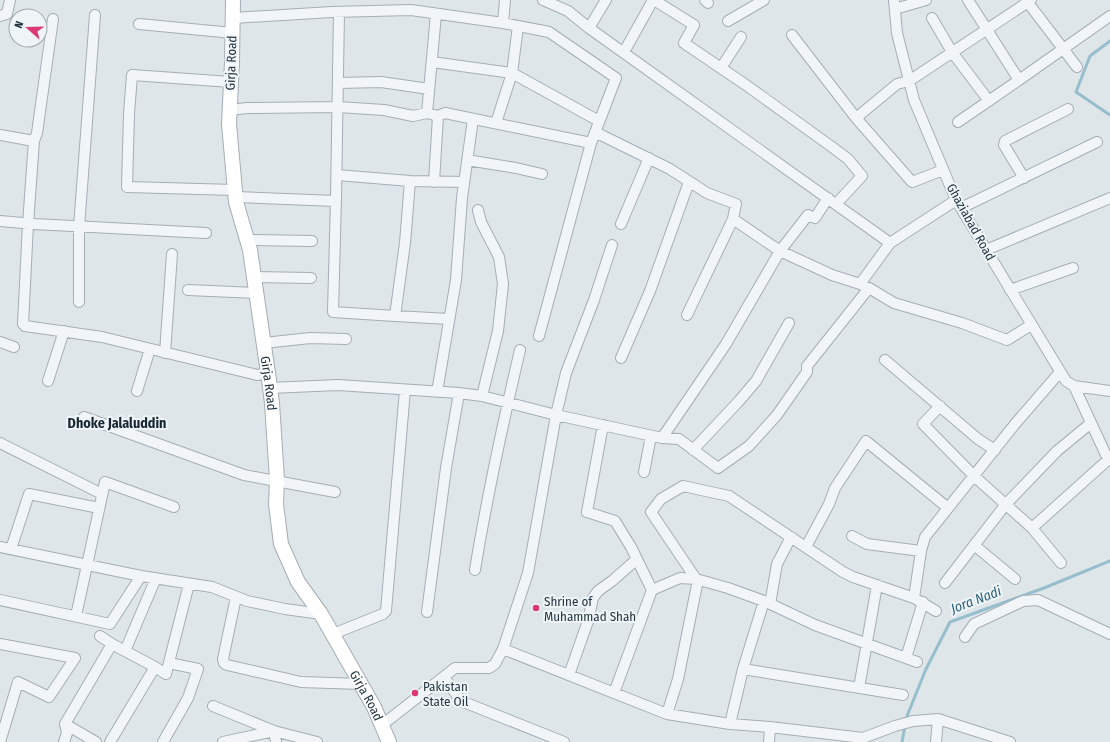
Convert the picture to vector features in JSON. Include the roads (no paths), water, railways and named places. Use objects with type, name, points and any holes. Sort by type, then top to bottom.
[{"type":"main road","name":"Girja Road","points":[[233,0],[229,124],[235,194],[250,250],[270,388],[277,480],[276,504],[280,544],[298,582],[321,614],[374,706],[388,741]]},
{"type":"street","points":[[0,16],[8,14],[10,0]]},
{"type":"street","points":[[502,23],[505,0]]},
{"type":"street","points":[[543,0],[568,11],[890,243]]},
{"type":"street","points":[[590,28],[606,0]]},
{"type":"street","points":[[624,52],[654,0],[694,25],[684,43],[848,159],[862,176],[832,201],[815,218],[808,215],[780,251],[726,344],[662,438]]},
{"type":"street","points":[[728,21],[764,0]]},
{"type":"street","points":[[894,5],[926,0]]},
{"type":"street","points":[[968,0],[1019,80]]},
{"type":"street","points":[[856,118],[897,84],[909,80],[1029,1],[1077,67]]},
{"type":"street","name":"Ghaziabad Road","points":[[894,5],[897,33],[914,100],[958,204],[1060,372],[1071,385],[1106,455],[1110,458]]},
{"type":"street","points":[[233,18],[339,12],[411,10],[502,23],[549,32],[616,78],[591,143],[539,336]]},
{"type":"street","points":[[339,12],[337,175],[333,312],[449,318]]},
{"type":"street","points":[[427,114],[436,14]]},
{"type":"street","points":[[79,302],[79,227],[95,15]]},
{"type":"street","points":[[958,122],[1110,16]]},
{"type":"street","points":[[932,18],[952,52],[989,101]]},
{"type":"street","points":[[53,19],[37,133],[34,141],[22,324],[25,326],[102,337],[257,375],[268,373]]},
{"type":"street","points":[[139,24],[233,33]]},
{"type":"street","points":[[496,124],[512,73],[518,26]]},
{"type":"street","points":[[792,35],[856,118],[912,182],[943,170]]},
{"type":"street","points":[[721,68],[741,37]]},
{"type":"street","points":[[432,62],[512,73],[599,121]]},
{"type":"street","points":[[231,82],[132,75],[129,114],[127,187],[336,201]]},
{"type":"street","points":[[338,83],[381,82],[429,89]]},
{"type":"street","points":[[230,110],[247,108],[338,107],[384,110],[413,116],[427,114],[438,116],[445,113],[591,143]]},
{"type":"street","points":[[1024,178],[1004,145],[1005,141],[1068,109]]},
{"type":"street","points":[[434,182],[438,116]]},
{"type":"street","points":[[437,392],[456,280],[464,182],[473,119]]},
{"type":"street","points":[[595,132],[670,169],[708,193],[736,204],[733,219],[687,315]]},
{"type":"street","points":[[0,135],[34,141]]},
{"type":"street","points":[[270,388],[338,385],[459,393],[482,396],[603,426],[662,438],[679,439],[718,468],[749,446],[778,415],[807,372],[807,366],[864,286],[890,243],[958,204],[1024,178],[1097,142]]},
{"type":"street","points":[[621,224],[649,158]]},
{"type":"street","points":[[467,160],[542,174]]},
{"type":"street","points":[[337,175],[410,181],[464,182]]},
{"type":"street","points":[[395,316],[405,243],[410,181]]},
{"type":"street","points":[[621,358],[650,291],[689,182]]},
{"type":"street","points":[[986,250],[1110,198]]},
{"type":"street","points":[[478,210],[481,222],[498,257],[503,284],[498,331],[482,396]]},
{"type":"street","points":[[733,219],[780,251],[832,274],[864,286],[894,303],[962,323],[1007,340],[1031,325]]},
{"type":"street","points":[[0,221],[79,227],[206,233]]},
{"type":"street","points":[[247,240],[312,242]]},
{"type":"street","points":[[382,725],[455,668],[489,668],[495,664],[503,649],[528,573],[556,415],[566,373],[594,300],[612,245]]},
{"type":"street","points":[[165,352],[172,254]]},
{"type":"street","points":[[1010,290],[1073,268]]},
{"type":"street","points":[[254,277],[311,278]]},
{"type":"street","points":[[188,290],[256,293]]},
{"type":"street","points":[[693,450],[740,401],[756,381],[789,323]]},
{"type":"street","points":[[48,381],[64,331]]},
{"type":"street","points":[[264,343],[310,338],[346,340]]},
{"type":"street","points":[[0,342],[14,347]]},
{"type":"street","points":[[137,391],[150,349]]},
{"type":"street","points":[[475,570],[483,521],[520,350]]},
{"type":"street","points":[[885,360],[978,439],[995,450]]},
{"type":"street","points":[[906,658],[919,600],[921,551],[925,536],[1015,424],[1060,372]]},
{"type":"street","points":[[1071,385],[1110,391]]},
{"type":"street","points":[[332,634],[383,614],[386,611],[405,390]]},
{"type":"street","points":[[427,612],[446,468],[459,393]]},
{"type":"street","points":[[940,406],[923,424],[974,476],[1032,528],[1060,563]]},
{"type":"street","points":[[84,417],[244,475],[335,492]]},
{"type":"street","points":[[945,583],[1006,504],[1057,451],[1091,423]]},
{"type":"street","points":[[603,426],[587,512],[615,521],[631,547],[652,590],[614,693]]},
{"type":"street","points":[[644,472],[651,436]]},
{"type":"street","points":[[806,547],[829,504],[835,488],[866,441],[948,508]]},
{"type":"street","points":[[0,443],[102,494]]},
{"type":"street","points":[[1032,528],[1110,458]]},
{"type":"street","points":[[76,616],[105,482],[174,507]]},
{"type":"street","points":[[667,714],[678,679],[697,579],[651,512],[661,499],[683,486],[729,496],[843,572],[853,577],[919,600],[936,611]]},
{"type":"street","points":[[11,549],[29,494],[99,508]]},
{"type":"street","points":[[852,536],[868,544],[921,551]]},
{"type":"street","points":[[730,724],[744,669],[767,603],[777,564],[791,537]]},
{"type":"street","points":[[974,544],[1015,579]]},
{"type":"street","points":[[0,546],[141,576],[212,587],[247,601],[321,614]]},
{"type":"street","points":[[569,675],[588,621],[593,598],[598,591],[637,559]]},
{"type":"street","points":[[0,600],[110,624],[141,576]]},
{"type":"street","points":[[125,651],[156,578]]},
{"type":"street","points":[[652,590],[680,578],[697,579],[728,588],[767,603],[815,625],[917,662]]},
{"type":"street","points":[[100,636],[166,674],[189,584]]},
{"type":"street","points":[[859,688],[877,585]]},
{"type":"street","points":[[236,596],[222,659],[227,665],[301,682],[361,684]]},
{"type":"street","points":[[965,637],[974,624],[1023,601],[1038,600],[1110,634]]},
{"type":"street","points":[[0,644],[75,658],[49,697],[18,682],[0,742]]},
{"type":"street","points":[[64,742],[67,733],[65,724],[112,644]]},
{"type":"street","points":[[503,649],[667,714],[730,724],[770,727],[863,738],[913,721],[938,718],[1010,742]]},
{"type":"street","points":[[163,742],[188,698],[198,669],[169,663]]},
{"type":"street","points":[[110,742],[155,667]]},
{"type":"street","points":[[744,669],[903,695]]},
{"type":"street","points":[[444,677],[461,701],[564,742]]},
{"type":"street","points":[[213,706],[274,731],[317,742]]},
{"type":"street","points":[[936,742],[938,718]]},
{"type":"street","points":[[65,724],[96,742]]},
{"type":"street","points":[[769,742],[770,727]]},
{"type":"street","points":[[223,742],[274,731]]},
{"type":"street","points":[[274,731],[276,742]]},
{"type":"waterway","name":"Jora Nadi","points":[[1110,41],[1090,56],[1076,92],[1110,115]]},
{"type":"waterway","name":"Jora Nadi","points":[[905,721],[926,669],[950,622],[1044,588],[1110,561]]},
{"type":"waterway","name":"Jora Nadi","points":[[902,742],[905,726]]},
{"type":"place","name":"Shrine of Muhammad Shah","points":[[536,608]]},
{"type":"place","name":"Pakistan State Oil","points":[[415,693]]},
{"type":"district","name":"Dhoke Jalaluddin","points":[[117,423]]}]
